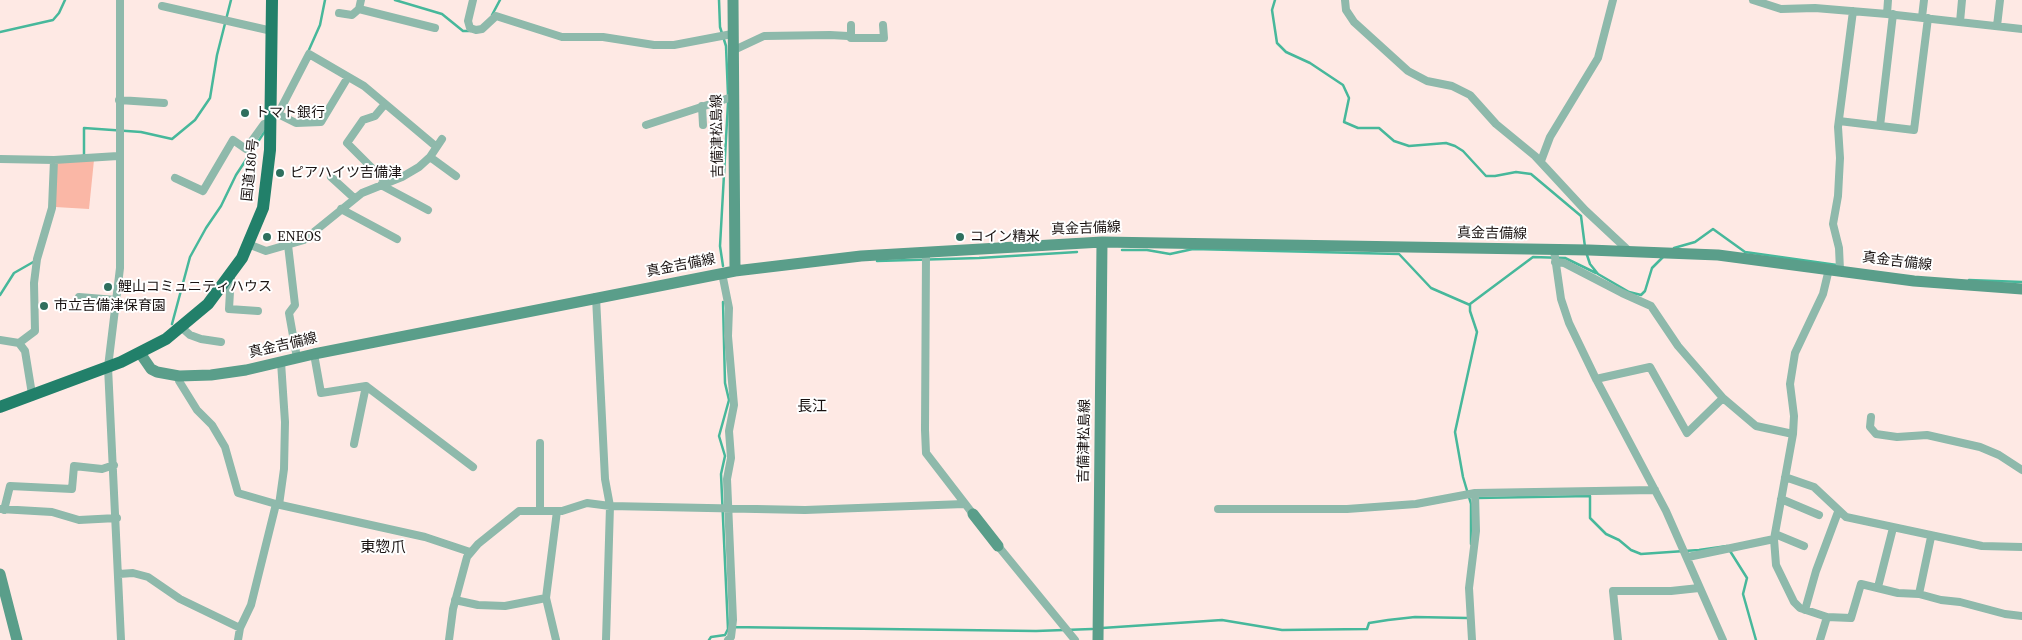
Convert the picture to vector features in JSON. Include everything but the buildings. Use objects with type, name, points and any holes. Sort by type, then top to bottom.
[{"type":"highway","name":"国道180号","points":[[0,407],[108,367],[166,339],[208,304],[242,258],[263,208],[270,150],[273,116],[272,0]]},
{"type":"main road","name":"吉備津松島線","points":[[733,0],[732,97],[735,271]]},
{"type":"main road","name":"吉備津松島線","points":[[1098,640],[1102,242]]},
{"type":"main road","name":"真金吉備線","points":[[140,353],[151,369],[157,372],[179,376],[211,375],[246,370],[314,354],[735,271],[804,262],[1102,242],[1555,257],[1585,250],[1718,255],[1837,267],[1914,281],[2022,289]]},
{"type":"main road","points":[[973,514],[998,546]]},
{"type":"main road","points":[[0,574],[17,640]]},
{"type":"street","points":[[120,0],[118,100],[120,260],[108,367],[117,518],[121,640]]},
{"type":"street","points":[[339,13],[352,15],[359,8],[361,0]]},
{"type":"street","points":[[473,0],[468,21],[470,28],[476,30],[482,29],[496,16],[562,37],[603,38],[654,45],[674,45],[732,34]]},
{"type":"street","points":[[1345,0],[1346,10],[1354,22],[1408,71],[1427,82],[1452,86],[1465,91],[1496,124],[1541,161],[1585,210],[1630,252]]},
{"type":"street","points":[[1541,161],[1550,137],[1598,58],[1614,0]]},
{"type":"street","points":[[1753,0],[1781,8],[1890,14],[2022,29]]},
{"type":"street","points":[[1880,126],[1890,14],[1888,0]]},
{"type":"street","points":[[1839,121],[1914,130],[1925,18],[1924,0]]},
{"type":"street","points":[[1960,22],[1962,0]]},
{"type":"street","points":[[1997,26],[2000,0]]},
{"type":"street","points":[[162,6],[272,31]]},
{"type":"street","points":[[359,8],[435,28]]},
{"type":"street","points":[[1853,11],[1839,121],[1838,196],[1833,224],[1837,267],[1796,352],[1790,384],[1794,416],[1793,434],[1775,536],[1778,570],[1794,602],[1805,610],[1827,617],[1851,618],[1861,584],[1960,602],[1999,613],[2022,616]]},
{"type":"street","points":[[851,25],[851,38]]},
{"type":"street","points":[[732,51],[764,36],[830,35],[848,36],[851,38],[884,38],[883,25]]},
{"type":"street","points":[[175,178],[203,191],[233,140],[246,149],[264,124],[273,116],[309,54],[348,77],[385,104],[433,144]]},
{"type":"street","points":[[273,116],[296,123],[321,122],[348,77]]},
{"type":"street","points":[[646,125],[732,97]]},
{"type":"street","points":[[118,100],[164,103]]},
{"type":"street","points":[[385,104],[375,116],[363,120],[347,143],[384,183],[428,210]]},
{"type":"street","points":[[702,106],[703,125]]},
{"type":"street","points":[[248,244],[266,251],[304,240],[354,198],[384,183],[402,177],[430,157],[442,139]]},
{"type":"street","points":[[0,159],[54,160],[118,156]]},
{"type":"street","points":[[430,157],[456,176]]},
{"type":"street","points":[[19,343],[35,331],[34,283],[37,259],[52,208],[54,160]]},
{"type":"street","points":[[331,177],[354,198]]},
{"type":"street","points":[[340,209],[398,238]]},
{"type":"street","points":[[288,245],[295,305],[289,313],[297,358]]},
{"type":"street","points":[[926,253],[926,453],[973,514]]},
{"type":"street","points":[[1555,257],[1622,293],[1651,306],[1678,346],[1723,398],[1756,426],[1793,434]]},
{"type":"street","points":[[1555,257],[1563,308],[1596,379],[1686,553],[1699,588],[1723,640]]},
{"type":"street","points":[[232,272],[228,309],[258,312]]},
{"type":"street","points":[[722,273],[729,308],[728,344],[734,406],[729,431],[731,458],[727,479],[732,630],[731,637],[728,640]]},
{"type":"street","points":[[79,297],[116,300]]},
{"type":"street","points":[[596,298],[606,480],[610,506],[606,640]]},
{"type":"street","points":[[181,327],[190,335],[221,342]]},
{"type":"street","points":[[0,340],[19,343],[25,351],[32,394]]},
{"type":"street","points":[[314,354],[321,393],[366,386],[473,467]]},
{"type":"street","points":[[238,640],[240,628],[252,605],[278,504],[284,469],[286,422],[281,362]]},
{"type":"street","points":[[1596,379],[1650,367],[1686,433],[1723,398]]},
{"type":"street","points":[[179,376],[179,381],[198,410],[212,425],[225,447],[238,492],[278,504],[425,537],[470,552]]},
{"type":"street","points":[[354,444],[366,386]]},
{"type":"street","points":[[1871,417],[1870,427],[1876,434],[1892,436],[1927,435],[1980,447],[1999,455],[2022,470]]},
{"type":"street","points":[[540,443],[540,511]]},
{"type":"street","points":[[114,465],[102,469],[74,466],[72,488],[10,486],[2,509],[52,512],[79,520],[117,518]]},
{"type":"street","points":[[1785,477],[1814,487],[1838,512],[1846,517],[1931,537],[1982,546],[2022,547]]},
{"type":"street","points":[[1218,509],[1347,509],[1416,504],[1473,496],[1655,490]]},
{"type":"street","points":[[1472,640],[1469,588],[1474,560],[1473,496]]},
{"type":"street","points":[[1782,499],[1818,515]]},
{"type":"street","points":[[449,640],[455,600],[470,552],[515,513],[523,510],[557,511],[587,503],[610,506],[728,509],[881,509],[964,504]]},
{"type":"street","points":[[556,640],[546,598],[557,511]]},
{"type":"street","points":[[1805,610],[1816,571],[1838,512]]},
{"type":"street","points":[[1878,587],[1893,528]]},
{"type":"street","points":[[1686,553],[1729,548],[1775,536],[1804,546]]},
{"type":"street","points":[[1919,594],[1931,537]]},
{"type":"street","points":[[998,546],[1074,640]]},
{"type":"street","points":[[119,574],[148,577],[180,599],[240,628]]},
{"type":"street","points":[[1618,640],[1613,591],[1671,591],[1699,588]]},
{"type":"street","points":[[455,600],[478,605],[505,606],[546,598]]},
{"type":"street","points":[[1820,640],[1827,617]]},
{"type":"shaded area","points":[[94,160],[89,209],[55,207],[56,163]]},
{"type":"waterway","points":[[0,32],[53,20],[59,13],[65,0]]},
{"type":"waterway","points":[[82,156],[84,156],[84,128],[141,132],[172,139],[195,120],[210,98],[217,55],[231,0]]},
{"type":"waterway","points":[[308,52],[320,25],[325,0]]},
{"type":"waterway","points":[[395,0],[442,14],[463,31],[471,31]]},
{"type":"waterway","points":[[492,15],[500,0]]},
{"type":"waterway","points":[[719,0],[720,27],[726,46],[728,95]]},
{"type":"waterway","points":[[1275,0],[1272,10],[1277,43],[1286,52],[1310,63],[1343,85],[1349,98],[1344,122],[1358,128],[1379,128],[1394,141],[1409,146],[1446,143],[1455,146],[1463,151],[1486,176],[1516,172],[1531,174],[1581,216],[1585,247]]},
{"type":"waterway","points":[[723,266],[720,246],[728,103]]},
{"type":"waterway","points":[[172,324],[190,257],[221,206],[236,175],[265,131]]},
{"type":"waterway","points":[[1674,248],[1695,242],[1713,229],[1745,252],[1837,265]]},
{"type":"waterway","points":[[1122,250],[1147,250],[1170,254],[1193,249],[1399,254],[1431,288],[1470,305]]},
{"type":"waterway","points":[[877,261],[979,258],[1077,252]]},
{"type":"waterway","points":[[1586,252],[1590,264],[1598,274],[1629,292],[1641,295],[1645,291],[1652,268],[1664,256]]},
{"type":"waterway","points":[[1471,544],[1471,504],[1463,477],[1455,432],[1477,332],[1470,311],[1470,304],[1533,257],[1565,258],[1596,273]]},
{"type":"waterway","points":[[0,295],[14,273],[35,261]]},
{"type":"waterway","points":[[1969,280],[2022,282]]},
{"type":"waterway","points":[[709,640],[711,637],[725,635],[728,629],[721,474],[725,456],[719,436],[729,400],[725,383],[723,302]]},
{"type":"waterway","points":[[1476,498],[1590,496],[1590,518],[1606,534],[1641,554],[1727,546]]},
{"type":"waterway","points":[[1730,551],[1747,578],[1743,594],[1756,640]]},
{"type":"waterway","points":[[1102,628],[1222,620],[1282,630],[1367,629],[1369,623],[1415,617],[1467,618]]},
{"type":"waterway","points":[[728,627],[1036,631],[1092,629]]},
{"type":"place","name":"トマト銀行","points":[[245,113]]},
{"type":"place","name":"ピアハイツ吉備津","points":[[280,173]]},
{"type":"place","name":"ENEOS","points":[[267,237]]},
{"type":"place","name":"コイン精米","points":[[960,237]]},
{"type":"place","name":"鯉山コミュニティハウス","points":[[108,287]]},
{"type":"place","name":"市立吉備津保育園","points":[[44,306]]},
{"type":"district","name":"長江","points":[[812,407]]},
{"type":"district","name":"東惣爪","points":[[383,548]]}]
